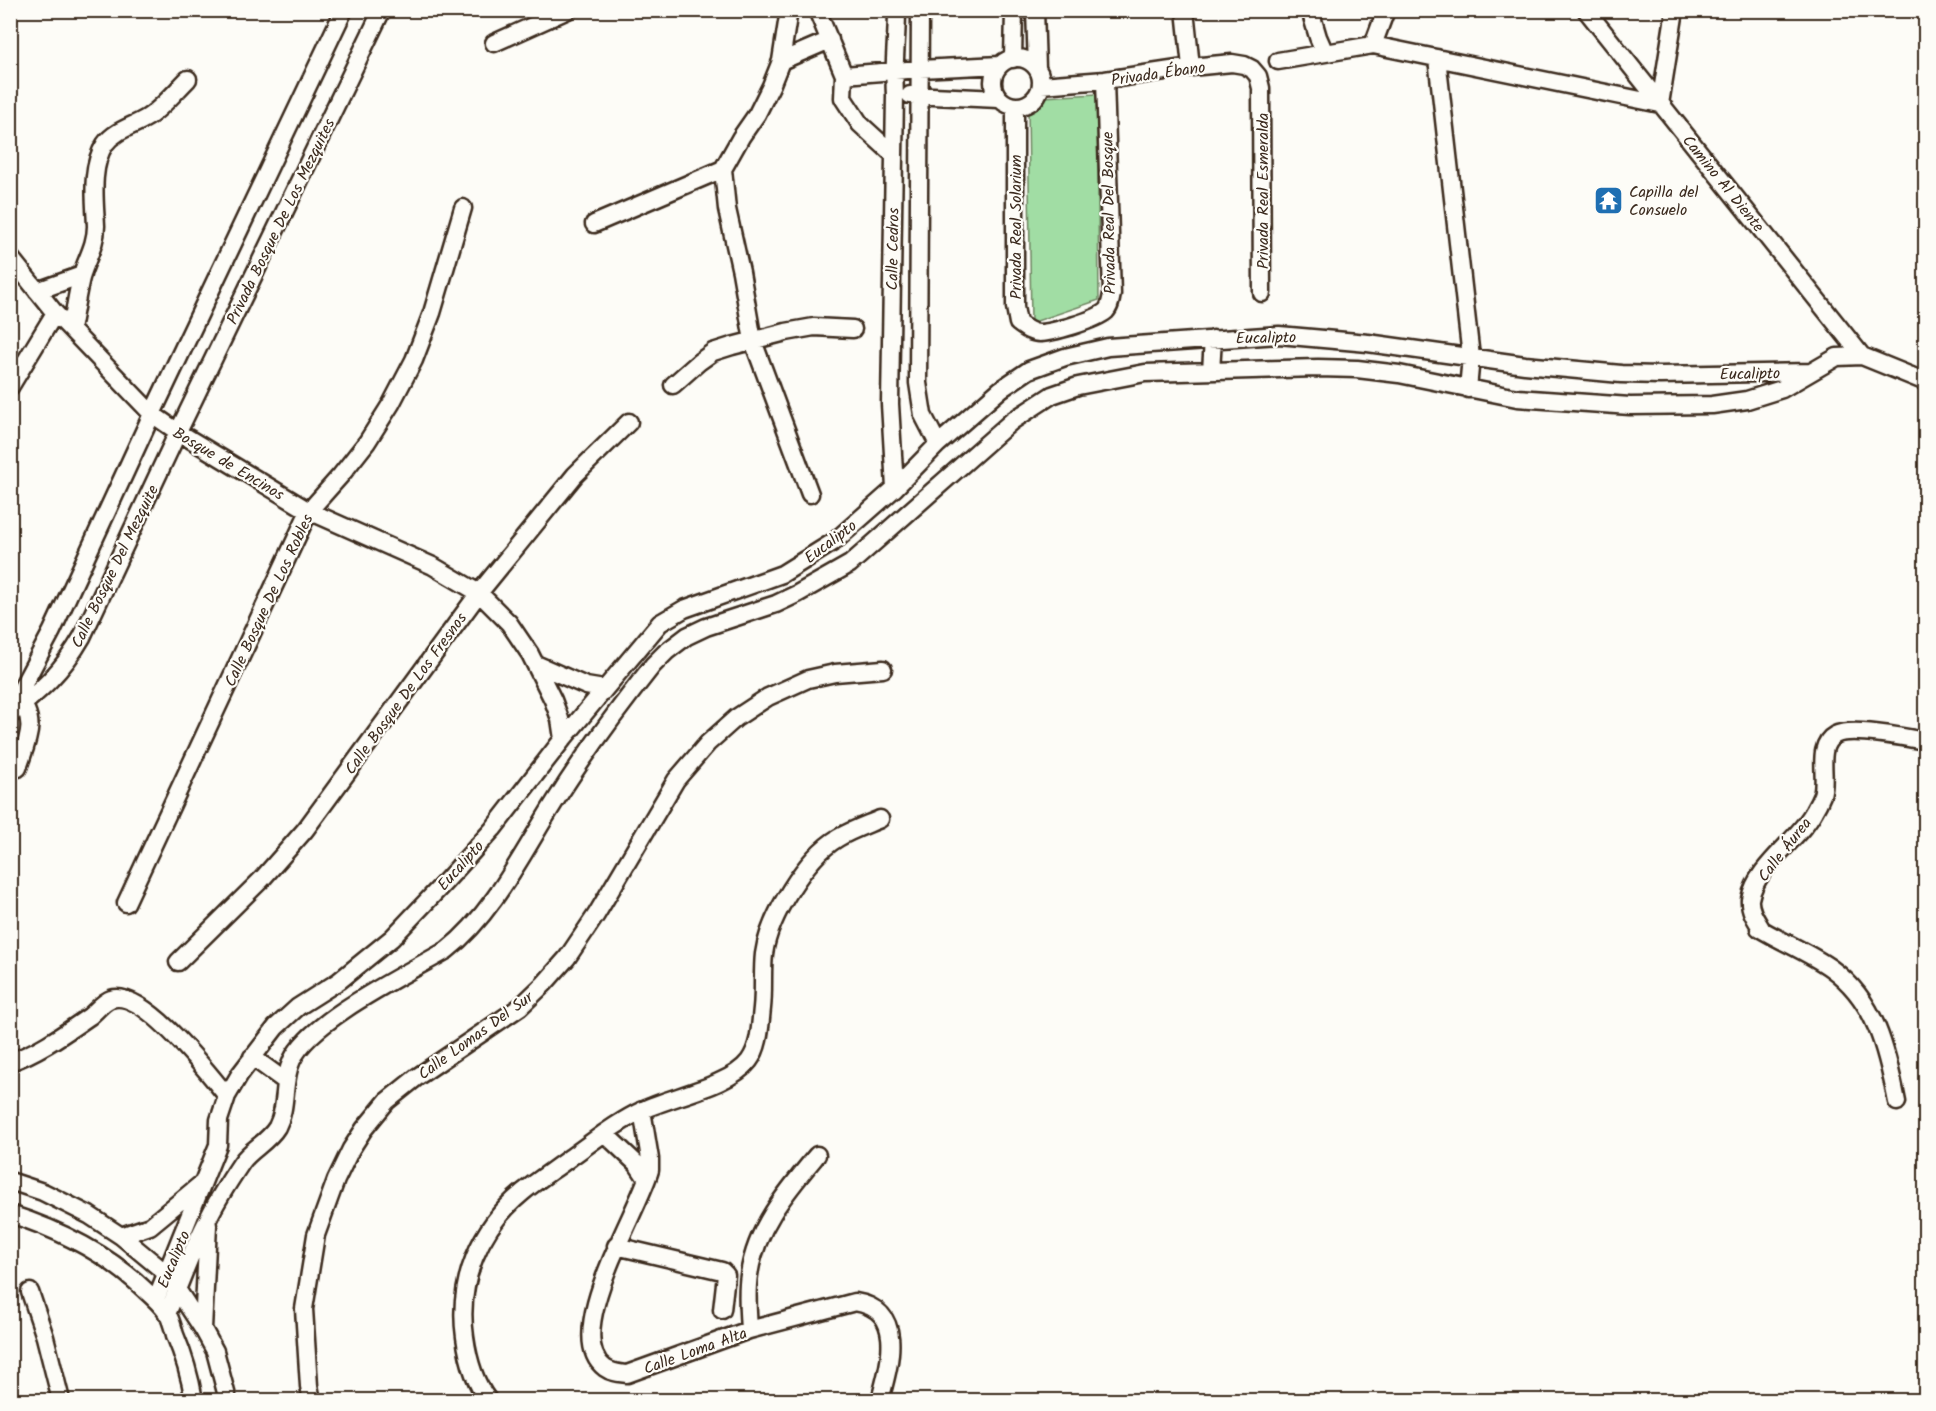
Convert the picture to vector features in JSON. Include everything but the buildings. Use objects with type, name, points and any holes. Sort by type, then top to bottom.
[{"type":"street","name":"Privada Bosque De Los Mezquites","points":[[152,414],[344,10]]},
{"type":"street","name":"Privada Bosque De Los Mezquites","points":[[178,432],[382,10]]},
{"type":"street","points":[[494,43],[568,10]]},
{"type":"street","points":[[594,224],[723,169],[757,114],[771,86],[781,61],[789,10]]},
{"type":"street","points":[[817,10],[844,75],[843,98],[860,124],[894,155]]},
{"type":"street","name":"Calle Cedros","points":[[895,488],[890,404],[894,72],[897,10]]},
{"type":"street","name":"Calle Cedros","points":[[920,10],[919,399],[927,425],[938,444]]},
{"type":"street","points":[[844,75],[1006,62],[1020,58],[1036,68],[1040,76],[1041,85],[1036,96],[1027,104],[1016,106],[1007,104],[999,99],[994,91],[994,73],[1006,62],[1014,10]]},
{"type":"street","points":[[1035,10],[1036,68]]},
{"type":"street","points":[[1185,10],[1191,67]]},
{"type":"street","points":[[1310,10],[1324,53]]},
{"type":"street","points":[[1373,45],[1386,10]]},
{"type":"street","name":"Camino Al Diente","points":[[1586,10],[1862,356]]},
{"type":"street","points":[[1278,61],[1373,45],[1660,104],[1675,10]]},
{"type":"street","points":[[781,61],[830,39]]},
{"type":"street","points":[[1437,58],[1471,357],[1468,389]]},
{"type":"street","name":"Privada Ébano","points":[[1041,85],[1105,80],[1232,63],[1245,65],[1252,69],[1258,75],[1261,88]]},
{"type":"street","points":[[71,329],[82,275],[94,246],[95,182],[99,159],[106,143],[117,133],[160,108],[188,79]]},
{"type":"street","name":"Privada Real Del Bosque","points":[[1075,325],[1105,312],[1112,297],[1105,80]]},
{"type":"street","name":"Privada Real Esmeralda","points":[[1261,88],[1262,293]]},
{"type":"street","points":[[895,95],[921,94],[999,99]]},
{"type":"street","name":"Privada Real Solarium","points":[[1016,106],[1015,307],[1018,323],[1031,332],[1039,333],[1075,325]]},
{"type":"street","points":[[723,169],[727,209],[753,341],[810,494]]},
{"type":"street","name":"Calle Bosque De Los Robles","points":[[126,903],[309,511],[367,442],[392,404],[414,360],[432,313],[463,208]]},
{"type":"street","name":"Bosque de Encinos","points":[[10,257],[55,313],[152,414],[309,511],[433,567],[478,593],[509,623],[536,664],[560,719],[563,739]]},
{"type":"street","points":[[37,291],[82,275]]},
{"type":"street","points":[[10,387],[55,313]]},
{"type":"street","points":[[673,385],[713,352],[786,332],[814,327],[853,329]]},
{"type":"street","name":"Eucalipto","points":[[156,1299],[218,1145],[219,1120],[227,1096],[252,1057],[276,1027],[298,1007],[339,981],[392,938],[493,829],[563,739],[660,623],[684,609],[782,574],[835,541],[895,488],[938,444],[1001,389],[1029,370],[1043,364],[1108,347],[1280,335],[1368,343],[1535,366],[1621,374],[1812,372]]},
{"type":"street","points":[[1211,371],[1213,339]]},
{"type":"street","name":"Eucalipto","points":[[167,1314],[208,1217],[244,1159],[258,1148],[277,1126],[283,1110],[285,1081],[292,1059],[301,1046],[326,1022],[447,950],[477,921],[578,766],[653,665],[680,641],[706,627],[776,604],[850,564],[1012,421],[1052,395],[1078,386],[1145,374],[1357,369],[1400,374],[1517,398],[1629,406],[1712,405],[1767,395],[1782,389],[1837,357],[1862,356],[1925,382]]},
{"type":"street","points":[[890,404],[919,399]]},
{"type":"street","name":"Calle Bosque Del Mezquite","points":[[10,715],[52,631],[152,414]]},
{"type":"street","name":"Calle Bosque De Los Fresnos","points":[[178,962],[262,879],[305,830],[478,593],[575,475],[629,422]]},
{"type":"street","name":"Calle Bosque Del Mezquite","points":[[16,700],[50,682],[73,653],[178,432]]},
{"type":"street","points":[[536,664],[586,686],[604,689]]},
{"type":"street","name":"Calle Lomas Del Sur","points":[[312,1401],[304,1309],[316,1235],[336,1180],[364,1129],[387,1101],[417,1077],[520,1007],[544,984],[567,958],[596,915],[676,780],[708,743],[736,718],[768,697],[808,679],[835,673],[883,669]]},
{"type":"street","points":[[16,700],[27,710],[31,724],[29,738],[18,768]]},
{"type":"street","name":"Calle Áurea","points":[[1897,1102],[1880,1031],[1861,997],[1832,969],[1759,928],[1761,928],[1753,915],[1750,901],[1754,889],[1770,862],[1812,815],[1823,793],[1825,747],[1834,735],[1858,732],[1926,741]]},
{"type":"street","points":[[488,1401],[481,1391],[468,1353],[463,1320],[467,1277],[478,1247],[496,1218],[521,1193],[642,1110],[723,1080],[748,1062],[758,1041],[764,987],[764,955],[770,930],[781,906],[805,869],[821,852],[838,838],[880,819]]},
{"type":"street","points":[[10,1062],[20,1059],[62,1035],[111,999],[124,999],[139,1005],[178,1038],[227,1096]]},
{"type":"street","points":[[252,1057],[285,1081]]},
{"type":"street","name":"Calle Loma Alta","points":[[642,1110],[650,1159],[647,1179],[616,1246],[592,1317],[591,1338],[595,1355],[603,1367],[613,1372],[627,1374],[749,1330],[855,1302],[868,1304],[877,1310],[888,1327],[892,1349],[880,1401]]},
{"type":"street","points":[[604,1134],[637,1164],[647,1179]]},
{"type":"street","points":[[218,1145],[244,1159]]},
{"type":"street","points":[[749,1330],[747,1295],[749,1273],[758,1241],[777,1204],[817,1155]]},
{"type":"street","points":[[10,1181],[43,1192],[89,1215],[122,1236],[166,1274],[203,1329],[215,1352],[228,1401]]},
{"type":"street","points":[[122,1236],[150,1226],[204,1181]]},
{"type":"street","points":[[10,1214],[43,1226],[107,1258],[156,1299],[167,1314],[190,1377],[194,1401]]},
{"type":"street","points":[[203,1329],[208,1217]]},
{"type":"street","points":[[616,1246],[722,1271],[726,1275],[722,1310]]},
{"type":"street","points":[[30,1292],[45,1337],[61,1401]]},
{"type":"green space","points":[[1097,94],[1099,300],[1031,323],[1028,108],[1043,97]]},
{"type":"place","name":"Capilla del Consuelo","points":[[1608,200]]}]
